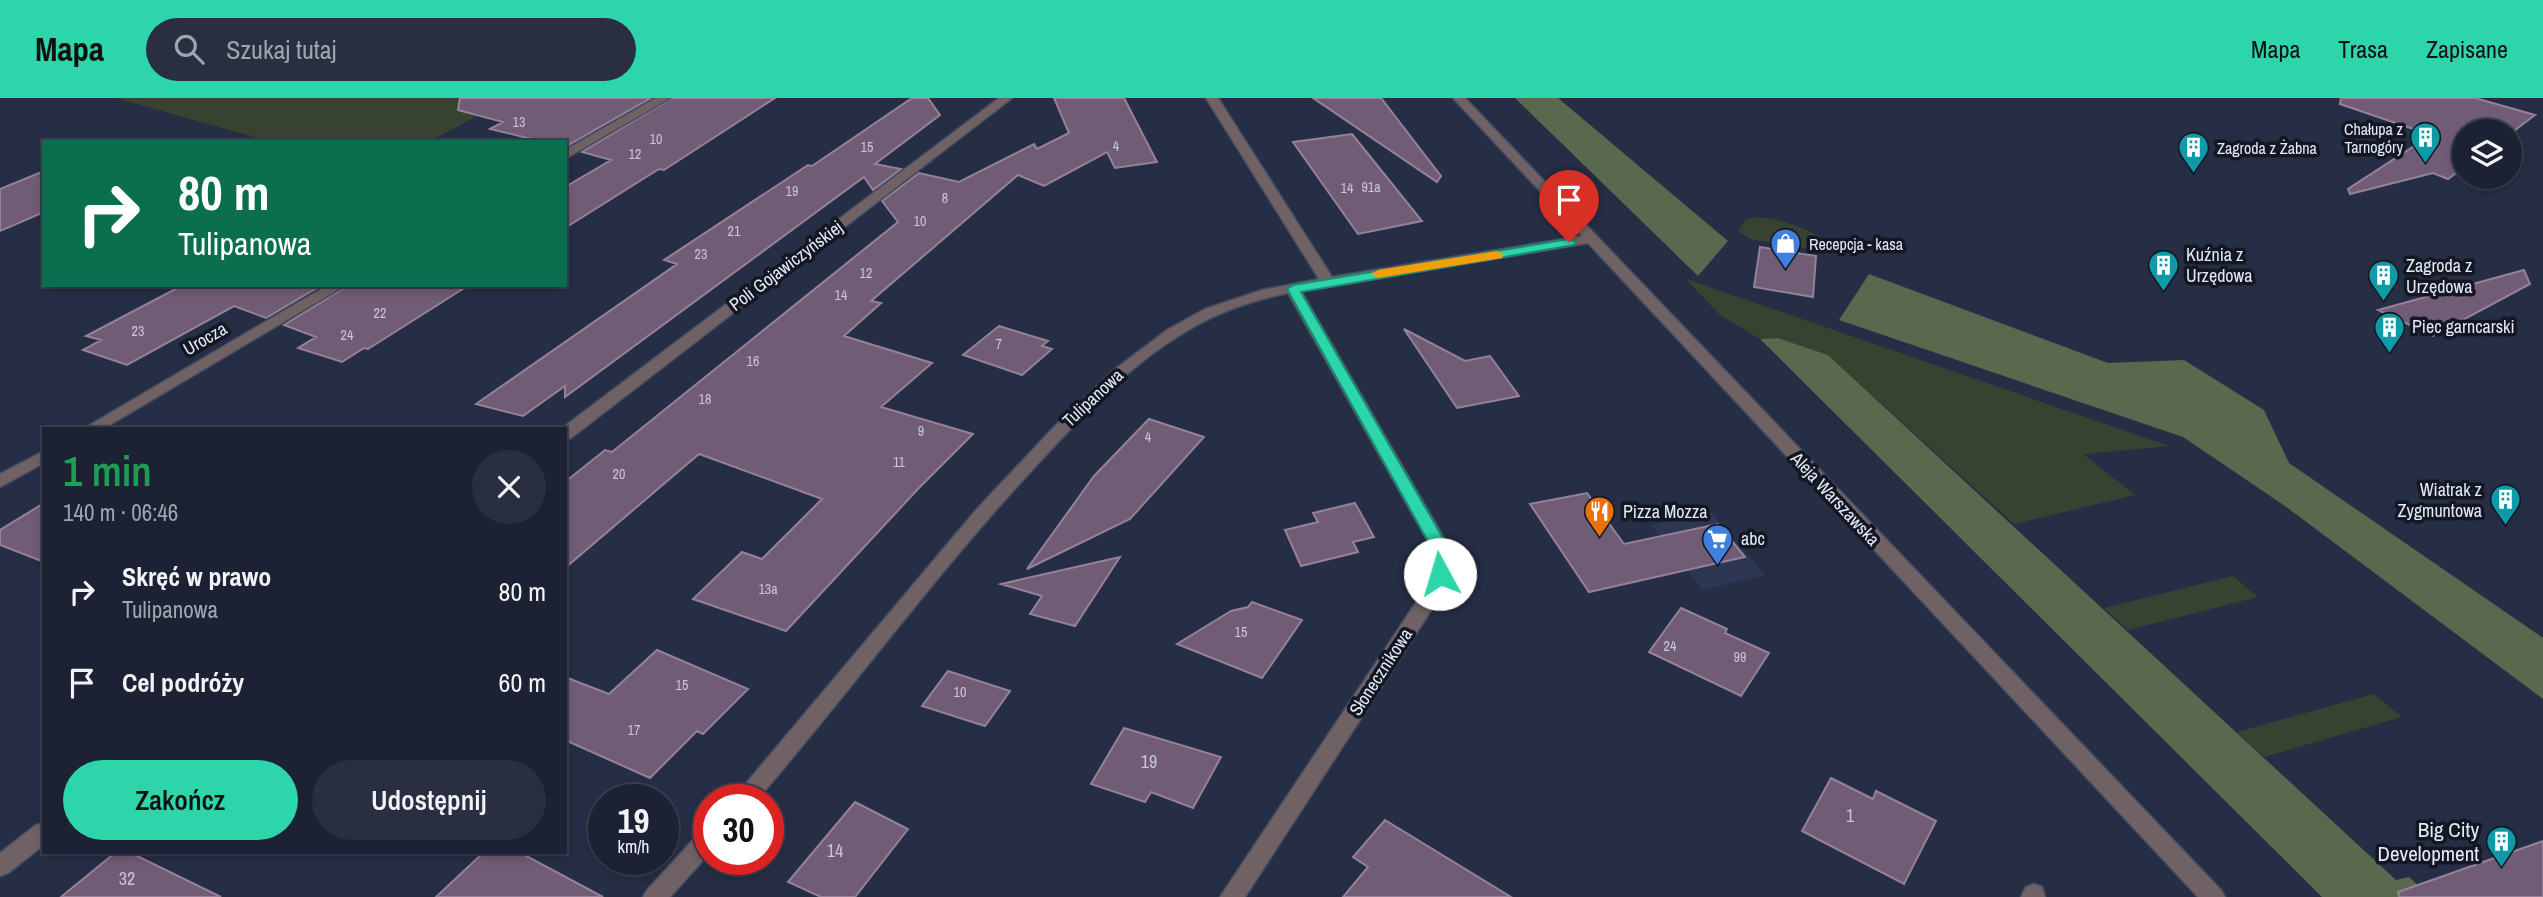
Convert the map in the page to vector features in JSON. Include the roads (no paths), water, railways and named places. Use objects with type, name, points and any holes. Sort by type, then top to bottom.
[{"type":"street","points":[[567,154],[664,98]]},
{"type":"street","name":"Poli Gojawiczyńskiej","points":[[567,432],[1006,98]]},
{"type":"street","points":[[1212,98],[1328,282]]},
{"type":"street","name":"Aleja Warszawska","points":[[1459,98],[2213,897]]},
{"type":"street","name":"Tulipanowa","points":[[757,784],[811,723],[999,493],[1065,425],[1137,357],[1165,336],[1197,318],[1233,303],[1293,289],[1590,239]]},
{"type":"street","name":"Urocza","points":[[94,427],[336,287]]},
{"type":"street","name":"Słonecznikowa","points":[[1232,897],[1425,604],[1440,574],[1443,552],[1293,289]]},
{"type":"street","points":[[0,481],[42,457]]},
{"type":"street","points":[[0,866],[42,834]]},
{"type":"street","points":[[655,897],[693,855]]},
{"type":"place","name":"Chałupa z Tarnogóry","points":[[2426,165]]},
{"type":"place","name":"Zagroda z Żabna","points":[[2194,175]]},
{"type":"place","name":"Recepcja - kasa","points":[[1786,271]]},
{"type":"place","name":"Kuźnia z Urzędowa","points":[[2163,292]]},
{"type":"place","name":"Zagroda z Urzędowa","points":[[2383,303]]},
{"type":"place","name":"Piec garncarski","points":[[2389,354]]},
{"type":"place","name":"Wiatrak z Zygmuntowa","points":[[2505,527]]},
{"type":"place","name":"Pizza Mozza","points":[[1600,539]]},
{"type":"place","name":"abc","points":[[1718,566]]},
{"type":"place","name":"Big City Development","points":[[2502,869]]}]
